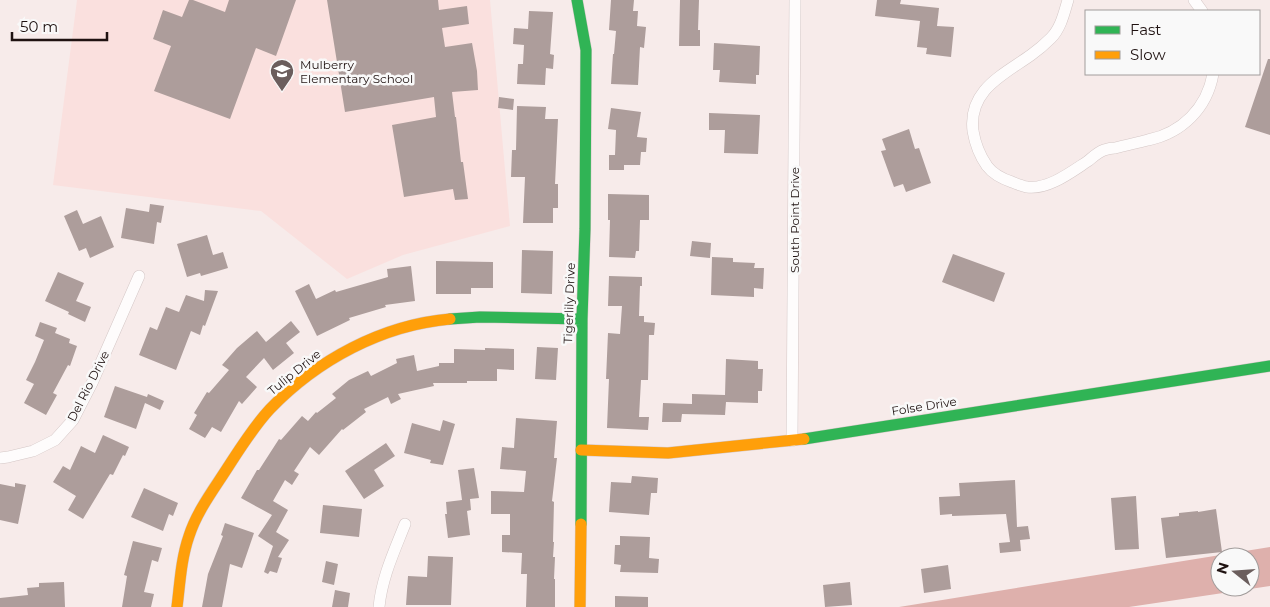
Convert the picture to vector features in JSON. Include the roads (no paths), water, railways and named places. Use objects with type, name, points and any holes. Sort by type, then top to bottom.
[{"type":"street","name":"Tigerlily Drive","points":[[577,0],[586,50],[580,607]]},
{"type":"street","name":"South Point Drive","points":[[792,441],[795,0]]},
{"type":"street","points":[[1068,0],[1063,18],[1053,36],[1033,54],[994,80],[981,94],[977,103],[972,121],[975,142],[985,164],[991,171],[1004,179],[1026,187],[1048,184],[1063,178],[1104,150],[1168,135],[1193,115],[1207,95],[1213,75]]},
{"type":"street","name":"Del Rio Drive","points":[[0,458],[33,451],[55,440],[74,420],[139,276]]},
{"type":"street","name":"Tulip Drive","points":[[177,607],[189,538],[196,518],[207,497],[252,432],[271,409],[292,388],[319,367],[367,340],[424,322],[484,317],[582,319]]},
{"type":"street","name":"Folse Drive","points":[[581,450],[668,452],[792,441],[1270,366]]},
{"type":"street","points":[[379,607],[384,576],[405,524]]},
{"type":"place","name":"Mulberry Elementary School","points":[[282,92]]}]
